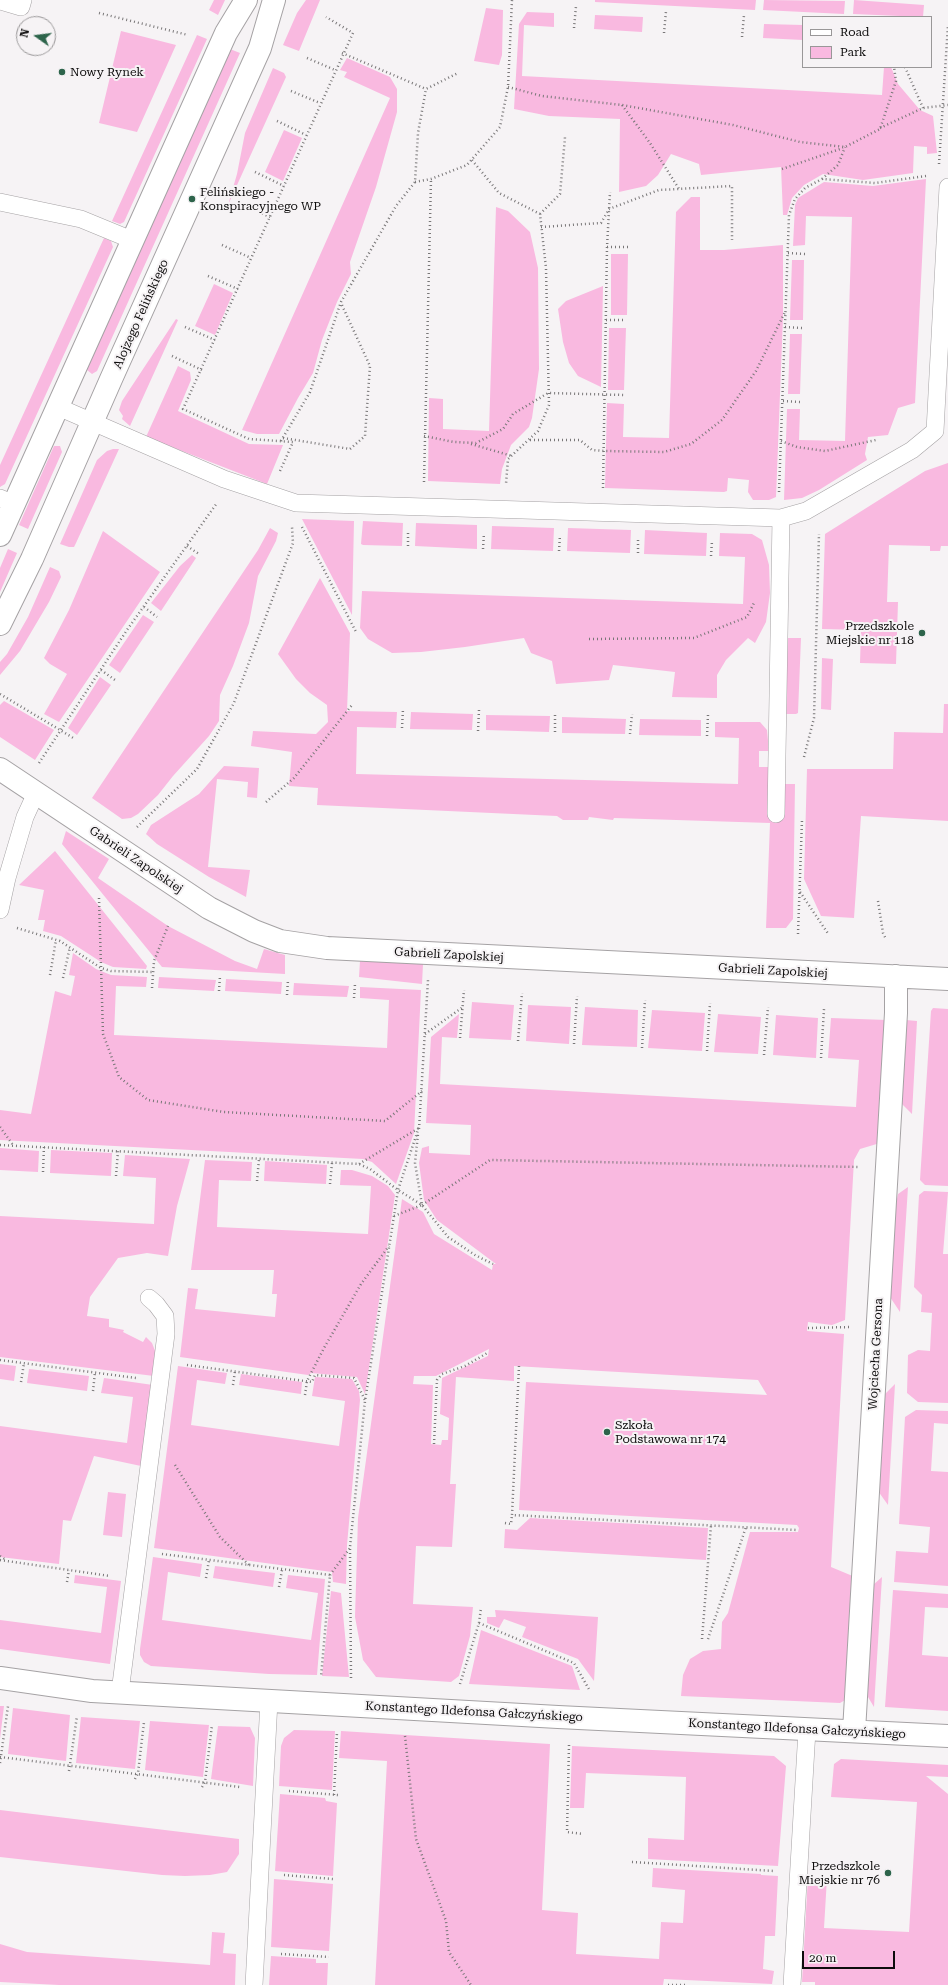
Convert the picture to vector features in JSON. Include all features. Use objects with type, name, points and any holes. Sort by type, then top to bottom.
[{"type":"street","points":[[0,535],[7,501],[58,408],[226,33],[246,0]]},
{"type":"street","name":"Alojzego Felińskiego","points":[[0,624],[32,560],[260,48],[274,0]]},
{"type":"street","name":"Gabrieli Zapolskiej","points":[[0,769],[209,908],[254,931],[280,941],[327,948],[429,954],[948,979]]},
{"type":"street","name":"Wojciecha Gersona","points":[[854,1731],[896,1013],[896,976]]},
{"type":"street","name":"Konstantego Ildefonsa Gałczyńskiego","points":[[0,1678],[92,1691],[807,1730],[948,1736]]},
{"type":"lane","points":[[0,1],[21,7],[23,0]]},
{"type":"lane","points":[[58,408],[224,479],[296,503],[781,518],[806,511],[912,450],[935,431],[948,187]]},
{"type":"lane","points":[[0,202],[81,219],[132,240]]},
{"type":"lane","points":[[776,814],[781,518]]},
{"type":"lane","points":[[0,910],[6,878],[23,824],[36,793]]},
{"type":"lane","points":[[120,1692],[166,1334],[165,1316],[156,1304],[149,1298]]},
{"type":"lane","points":[[254,1985],[269,1701]]},
{"type":"lane","points":[[792,1985],[807,1730]]},
{"type":"path","points":[[415,182],[431,179],[467,165],[500,127],[508,88],[512,0]]},
{"type":"path","points":[[574,28],[576,6]]},
{"type":"path","points":[[664,33],[666,11]]},
{"type":"path","points":[[99,13],[188,35]]},
{"type":"path","points":[[742,37],[744,15]]},
{"type":"path","points":[[270,494],[293,442],[249,439],[183,409],[202,370],[342,53],[353,33],[326,17]]},
{"type":"path","points":[[939,167],[948,25]]},
{"type":"path","points":[[342,53],[426,89],[458,73]]},
{"type":"path","points":[[307,58],[335,70]]},
{"type":"path","points":[[880,128],[896,81],[894,68]]},
{"type":"path","points":[[906,68],[923,108]]},
{"type":"path","points":[[508,88],[542,96],[622,105],[733,125],[800,142],[845,147]]},
{"type":"path","points":[[281,441],[310,392],[341,302],[396,206],[415,182],[418,133],[426,89]]},
{"type":"path","points":[[291,91],[320,104]]},
{"type":"path","points":[[622,105],[650,142],[679,189]]},
{"type":"path","points":[[782,169],[845,147],[880,128],[923,108],[948,105]]},
{"type":"path","points":[[277,121],[306,135]]},
{"type":"path","points":[[503,510],[508,459],[538,431],[549,405],[546,268],[540,214],[560,194],[565,137]]},
{"type":"path","points":[[779,496],[789,215],[795,199],[805,188],[822,179],[838,165],[845,147]]},
{"type":"path","points":[[472,160],[499,193],[540,214]]},
{"type":"path","points":[[254,172],[284,186]]},
{"type":"path","points":[[822,179],[875,183],[932,176]]},
{"type":"path","points":[[423,508],[431,179]]},
{"type":"path","points":[[541,227],[601,223],[609,209],[659,190],[732,186],[732,240]]},
{"type":"path","points":[[601,513],[604,451],[607,247],[610,192]]},
{"type":"path","points":[[240,204],[270,217]]},
{"type":"path","points":[[222,246],[251,258]]},
{"type":"path","points":[[607,247],[629,247]]},
{"type":"path","points":[[788,253],[805,254]]},
{"type":"path","points":[[208,276],[238,289]]},
{"type":"path","points":[[283,438],[350,449],[364,436],[370,366],[341,302]]},
{"type":"path","points":[[529,440],[580,440],[592,450],[604,451],[664,452],[692,444],[722,420],[756,371],[786,310]]},
{"type":"path","points":[[606,320],[626,320]]},
{"type":"path","points":[[185,326],[215,340]]},
{"type":"path","points":[[785,327],[802,328]]},
{"type":"path","points":[[172,356],[202,370]]},
{"type":"path","points":[[424,436],[454,442],[476,443],[503,429],[513,414],[548,393],[624,395]]},
{"type":"path","points":[[783,401],[800,402]]},
{"type":"path","points":[[781,441],[797,446],[826,451],[882,439]]},
{"type":"path","points":[[467,442],[512,456]]},
{"type":"path","points":[[35,769],[144,607],[218,502]]},
{"type":"path","points":[[118,847],[197,769],[234,703],[293,543],[291,514],[296,503]]},
{"type":"path","points":[[299,522],[356,632]]},
{"type":"path","points":[[803,764],[814,718],[817,535],[824,531]]},
{"type":"path","points":[[187,546],[199,554]]},
{"type":"path","points":[[589,639],[694,638],[747,616],[755,600]]},
{"type":"path","points":[[144,607],[157,617]]},
{"type":"path","points":[[101,670],[115,680]]},
{"type":"path","points":[[0,694],[75,740]]},
{"type":"path","points":[[266,802],[294,778],[352,705]]},
{"type":"path","points":[[402,728],[403,708]]},
{"type":"path","points":[[478,731],[479,710]]},
{"type":"path","points":[[554,732],[555,712]]},
{"type":"path","points":[[630,734],[632,714]]},
{"type":"path","points":[[707,736],[708,715]]},
{"type":"path","points":[[798,934],[802,815]]},
{"type":"path","points":[[800,892],[829,935]]},
{"type":"path","points":[[99,898],[103,1034],[119,1077],[148,1100],[224,1112],[385,1121],[422,1091]]},
{"type":"path","points":[[878,901],[883,933],[886,938]]},
{"type":"path","points":[[12,926],[56,940],[70,947],[101,968],[111,971],[154,972]]},
{"type":"path","points":[[152,988],[154,961],[168,926]]},
{"type":"path","points":[[50,975],[56,940]]},
{"type":"path","points":[[63,978],[70,947]]},
{"type":"path","points":[[422,1205],[415,1163],[422,1091],[429,954]]},
{"type":"path","points":[[219,991],[220,976]]},
{"type":"path","points":[[287,994],[288,980]]},
{"type":"path","points":[[354,998],[355,984]]},
{"type":"path","points":[[460,1038],[464,990]]},
{"type":"path","points":[[518,1041],[522,993]]},
{"type":"path","points":[[574,1044],[577,996]]},
{"type":"path","points":[[642,1048],[645,1000]]},
{"type":"path","points":[[707,1051],[710,1003]]},
{"type":"path","points":[[424,1034],[463,1006]]},
{"type":"path","points":[[764,1055],[768,1007]]},
{"type":"path","points":[[821,1058],[824,1010]]},
{"type":"path","points":[[0,1127],[14,1145]]},
{"type":"path","points":[[359,1164],[419,1127]]},
{"type":"path","points":[[351,1680],[350,1547],[365,1401],[398,1190],[419,1127]]},
{"type":"path","points":[[0,1145],[44,1146],[359,1164],[370,1169],[398,1190],[422,1205],[448,1237],[475,1255],[493,1264]]},
{"type":"path","points":[[43,1172],[44,1146]]},
{"type":"path","points":[[116,1176],[118,1151]]},
{"type":"path","points":[[257,1181],[259,1159]]},
{"type":"path","points":[[394,1216],[422,1205],[490,1160],[886,1167]]},
{"type":"path","points":[[330,1184],[332,1163]]},
{"type":"path","points":[[305,1395],[307,1381],[324,1348],[361,1284],[389,1246]]},
{"type":"path","points":[[808,1328],[878,1328]]},
{"type":"path","points":[[434,1444],[437,1380],[442,1374],[465,1366],[489,1352]]},
{"type":"path","points":[[0,1360],[160,1382]]},
{"type":"path","points":[[21,1382],[24,1363]]},
{"type":"path","points":[[182,1364],[312,1382],[315,1375],[354,1378],[365,1401]]},
{"type":"path","points":[[505,1523],[511,1524],[512,1516],[519,1366]]},
{"type":"path","points":[[233,1385],[235,1371]]},
{"type":"path","points":[[93,1392],[95,1372]]},
{"type":"path","points":[[173,1463],[220,1537],[249,1566]]},
{"type":"path","points":[[512,1516],[797,1530]]},
{"type":"path","points":[[702,1639],[711,1525]]},
{"type":"path","points":[[708,1639],[746,1527]]},
{"type":"path","points":[[321,1679],[330,1575],[350,1547]]},
{"type":"path","points":[[158,1554],[330,1575]]},
{"type":"path","points":[[0,1556],[6,1561]]},
{"type":"path","points":[[0,1560],[134,1581]]},
{"type":"path","points":[[206,1578],[209,1560]]},
{"type":"path","points":[[67,1582],[69,1570]]},
{"type":"path","points":[[279,1588],[282,1570]]},
{"type":"path","points":[[459,1687],[479,1623],[480,1608]]},
{"type":"path","points":[[479,1623],[574,1663],[593,1696]]},
{"type":"path","points":[[0,1763],[9,1702]]},
{"type":"path","points":[[69,1771],[78,1709]]},
{"type":"path","points":[[202,1787],[205,1782],[213,1718]]},
{"type":"path","points":[[135,1779],[138,1773],[144,1721]]},
{"type":"path","points":[[284,1791],[336,1795],[338,1727]]},
{"type":"path","points":[[405,1731],[416,1839],[446,1921],[449,1952],[471,1985]]},
{"type":"path","points":[[569,1740],[567,1832],[583,1834]]},
{"type":"path","points":[[0,1757],[243,1787]]},
{"type":"path","points":[[632,1862],[775,1871]]},
{"type":"path","points":[[279,1874],[333,1879]]},
{"type":"path","points":[[275,1953],[329,1957]]},
{"type":"path","points":[[668,1985],[685,1985]]},
{"type":"green space","points":[[214,0],[225,0],[218,15],[209,10]]},
{"type":"green space","points":[[306,0],[320,0],[299,51],[283,45],[297,13]]},
{"type":"green space","points":[[595,0],[756,0],[755,10],[595,2]]},
{"type":"green space","points":[[764,0],[845,1],[844,14],[763,10]]},
{"type":"green space","points":[[854,0],[924,5],[923,16],[853,14]]},
{"type":"green space","points":[[486,8],[503,10],[502,55],[499,65],[474,61]]},
{"type":"green space","points":[[527,12],[554,13],[554,27],[524,25],[522,76],[882,95],[884,68],[891,68],[898,84],[920,110],[933,116],[937,153],[927,154],[927,147],[914,146],[913,173],[863,180],[823,174],[804,185],[792,198],[787,215],[783,215],[781,167],[701,175],[699,164],[671,154],[658,175],[646,186],[619,192],[620,119],[549,116],[514,109],[519,24]]},
{"type":"green space","points":[[595,15],[643,17],[642,32],[594,29]]},
{"type":"green space","points":[[764,24],[802,25],[802,40],[763,38]]},
{"type":"green space","points":[[121,31],[176,45],[137,132],[99,123]]},
{"type":"green space","points":[[197,35],[207,39],[124,222],[120,224],[112,221]]},
{"type":"green space","points":[[230,49],[240,53],[97,371],[92,374],[87,370],[88,366]]},
{"type":"green space","points":[[347,58],[390,77],[397,89],[397,112],[376,187],[350,262],[351,274],[337,302],[322,340],[313,373],[279,434],[257,434],[242,430],[390,98],[344,77],[347,72],[340,70]]},
{"type":"green space","points":[[273,68],[284,73],[286,77],[228,205],[237,174],[245,133]]},
{"type":"green space","points":[[284,130],[302,138],[283,181],[265,172]]},
{"type":"green space","points":[[926,179],[915,403],[898,408],[888,435],[868,437],[865,454],[867,460],[819,490],[802,498],[784,500],[787,409],[800,409],[799,440],[845,441],[852,217],[806,216],[805,245],[793,246],[795,205],[798,198],[824,182],[873,186]]},
{"type":"green space","points":[[691,197],[700,197],[700,250],[724,250],[783,245],[783,317],[776,497],[769,500],[753,500],[748,492],[749,480],[728,478],[727,491],[724,492],[605,488],[607,403],[624,404],[623,437],[669,438],[676,212]]},
{"type":"green space","points":[[496,207],[508,211],[530,232],[538,268],[539,369],[532,418],[529,427],[511,445],[502,469],[500,484],[428,481],[429,398],[443,399],[443,429],[489,431]]},
{"type":"green space","points":[[104,238],[111,241],[113,247],[5,484],[0,487],[0,465]]},
{"type":"green space","points":[[611,254],[628,254],[627,315],[611,315]]},
{"type":"green space","points":[[792,260],[804,260],[803,320],[790,320]]},
{"type":"green space","points":[[214,284],[233,293],[215,335],[195,326]]},
{"type":"green space","points":[[603,286],[601,387],[578,376],[569,363],[563,342],[558,309],[566,301]]},
{"type":"green space","points":[[176,319],[178,320],[130,426],[122,419],[123,416],[119,410],[122,401]]},
{"type":"green space","points":[[609,328],[626,328],[624,390],[608,390]]},
{"type":"green space","points":[[790,334],[802,334],[800,394],[788,394]]},
{"type":"green space","points":[[178,366],[190,372],[191,380],[178,411],[249,444],[283,445],[267,484],[146,437]]},
{"type":"green space","points":[[54,446],[60,446],[62,452],[28,529],[19,525]]},
{"type":"green space","points":[[119,449],[74,547],[60,544],[97,460],[107,451]]},
{"type":"green space","points":[[948,463],[948,546],[941,546],[940,551],[930,551],[930,546],[889,545],[887,602],[898,602],[896,664],[860,663],[861,630],[822,629],[825,534],[925,471]]},
{"type":"green space","points":[[302,519],[354,521],[352,615]]},
{"type":"green space","points":[[363,521],[403,523],[402,546],[361,544]]},
{"type":"green space","points":[[416,523],[477,525],[477,549],[415,546]]},
{"type":"green space","points":[[492,526],[554,528],[553,551],[491,549]]},
{"type":"green space","points":[[270,528],[278,533],[276,541],[258,576],[249,623],[233,666],[220,695],[219,721],[209,736],[158,795],[138,814],[131,818],[122,819],[92,798],[258,550]]},
{"type":"green space","points":[[568,528],[631,530],[630,553],[567,551]]},
{"type":"green space","points":[[645,530],[707,533],[706,556],[644,554]]},
{"type":"green space","points":[[103,531],[160,572],[59,722],[44,714],[67,674],[50,664],[44,658],[69,610]]},
{"type":"green space","points":[[720,533],[752,534],[762,540],[769,565],[770,593],[766,622],[755,643],[748,638],[726,660],[717,675],[717,698],[672,697],[675,672],[613,665],[609,680],[556,684],[552,661],[531,653],[524,638],[421,652],[392,653],[368,639],[360,628],[362,591],[743,604],[745,557],[719,556]]},
{"type":"green space","points":[[8,549],[17,553],[0,592],[0,568]]},
{"type":"green space","points":[[192,555],[196,558],[161,611],[151,603],[180,566]]},
{"type":"green space","points":[[50,567],[59,571],[61,577],[49,602],[20,651],[0,675],[0,662],[7,654],[28,617]]},
{"type":"green space","points":[[320,578],[350,633],[347,711],[397,712],[396,728],[357,727],[356,774],[738,784],[739,738],[715,737],[715,722],[760,722],[767,730],[769,751],[759,751],[759,767],[768,767],[770,820],[784,819],[785,784],[795,784],[793,919],[786,928],[766,928],[770,823],[614,818],[613,820],[589,817],[588,820],[563,820],[557,816],[317,805],[318,788],[289,786],[292,752],[251,746],[253,731],[316,734],[328,722],[327,705],[310,693],[296,679],[278,654]]},
{"type":"green space","points":[[143,615],[154,622],[120,673],[109,665]]},
{"type":"green space","points":[[786,638],[801,638],[798,713],[796,714],[784,714]]},
{"type":"green space","points":[[822,658],[833,659],[831,710],[821,709]]},
{"type":"green space","points":[[100,677],[111,685],[77,735],[68,728]]},
{"type":"green space","points":[[4,701],[54,730],[35,760],[0,737],[0,705]]},
{"type":"green space","points":[[944,704],[948,704],[948,821],[861,816],[854,918],[821,916],[804,879],[807,769],[893,769],[894,732],[943,733]]},
{"type":"green space","points":[[411,712],[473,714],[472,730],[410,729]]},
{"type":"green space","points":[[486,715],[550,716],[549,732],[486,730]]},
{"type":"green space","points":[[562,717],[626,719],[625,734],[562,733]]},
{"type":"green space","points":[[640,719],[701,720],[701,736],[639,735]]},
{"type":"green space","points":[[224,766],[259,768],[257,798],[247,797],[248,782],[217,779],[208,867],[250,870],[246,897],[209,877],[157,844],[146,834],[151,825],[199,794]]},
{"type":"green space","points":[[66,831],[109,859],[98,878],[168,926],[235,961],[257,969],[264,949],[285,955],[285,974],[162,967],[62,844]]},
{"type":"green space","points":[[55,851],[147,966],[146,969],[113,967],[101,962],[61,936],[43,931],[45,920],[38,920],[44,890],[19,885]]},
{"type":"green space","points":[[73,953],[96,969],[111,975],[147,977],[146,987],[116,986],[114,1035],[387,1048],[389,1000],[360,998],[360,987],[421,990],[414,1133],[396,1184],[372,1162],[363,1159],[0,1140],[0,1110],[31,1114],[55,991],[71,996],[75,976],[69,975]]},
{"type":"green space","points":[[360,961],[423,964],[422,984],[359,977]]},
{"type":"green space","points":[[159,977],[216,980],[214,991],[158,988]]},
{"type":"green space","points":[[226,979],[282,982],[281,994],[225,991]]},
{"type":"green space","points":[[294,983],[349,986],[347,997],[293,995]]},
{"type":"green space","points":[[472,1002],[514,1005],[511,1040],[469,1038]]},
{"type":"green space","points":[[528,1005],[571,1007],[569,1044],[526,1041]]},
{"type":"green space","points":[[585,1007],[638,1010],[637,1047],[582,1045]]},
{"type":"green space","points":[[933,1008],[948,1009],[948,1186],[925,1185],[920,1180],[931,1011]]},
{"type":"green space","points":[[652,1010],[705,1013],[702,1051],[648,1048]]},
{"type":"green space","name":"Szkoła Podstawowa nr 174","points":[[459,1014],[457,1038],[442,1037],[440,1084],[856,1107],[859,1060],[828,1058],[831,1018],[887,1020],[880,1143],[860,1149],[854,1160],[845,1320],[832,1325],[808,1322],[807,1331],[844,1334],[831,1567],[855,1577],[847,1699],[840,1703],[681,1696],[683,1675],[690,1659],[703,1651],[721,1649],[722,1622],[728,1613],[750,1532],[798,1532],[799,1528],[797,1525],[519,1510],[526,1382],[767,1395],[758,1380],[514,1366],[514,1381],[456,1377],[450,1484],[456,1484],[452,1547],[416,1546],[413,1604],[473,1607],[470,1636],[459,1676],[451,1682],[376,1677],[363,1660],[355,1617],[358,1518],[402,1199],[423,1212],[434,1234],[492,1270],[493,1264],[496,1264],[437,1220],[424,1200],[419,1163],[422,1148],[429,1146],[429,1153],[470,1155],[471,1125],[426,1123],[431,1037]],"holes":[[[489,1349],[488,1356],[442,1378],[440,1414],[449,1418],[448,1440],[442,1440],[441,1445],[431,1444],[433,1385],[413,1384],[414,1376],[436,1376]]]},
{"type":"green space","points":[[718,1014],[761,1017],[758,1054],[714,1052]]},
{"type":"green space","points":[[776,1015],[818,1018],[816,1058],[773,1055]]},
{"type":"green space","points":[[906,1020],[917,1021],[912,1114],[902,1104]]},
{"type":"green space","points":[[0,1148],[39,1151],[38,1172],[0,1170]]},
{"type":"green space","points":[[51,1150],[112,1153],[111,1176],[50,1173]]},
{"type":"green space","points":[[125,1155],[190,1159],[177,1206],[168,1256],[147,1253],[118,1258],[90,1297],[87,1316],[109,1319],[109,1327],[124,1330],[123,1332],[143,1342],[146,1337],[152,1343],[157,1356],[154,1376],[0,1357],[0,1216],[154,1224],[156,1178],[123,1176]]},
{"type":"green space","points":[[205,1160],[252,1162],[251,1181],[219,1180],[217,1227],[368,1234],[371,1186],[340,1185],[341,1170],[352,1170],[372,1176],[388,1186],[395,1195],[365,1394],[357,1377],[311,1373],[308,1375],[180,1357],[188,1288],[198,1289],[195,1309],[275,1317],[277,1294],[272,1294],[274,1270],[191,1270]]},
{"type":"green space","points":[[265,1161],[327,1165],[326,1184],[264,1181]]},
{"type":"green space","points":[[908,1187],[900,1312],[890,1297],[895,1208],[898,1194]]},
{"type":"green space","points":[[924,1191],[948,1192],[943,1254],[948,1254],[948,1403],[918,1402],[907,1393],[908,1355],[918,1350],[930,1351],[932,1313],[921,1312],[922,1295],[914,1287],[919,1195]]},
{"type":"green space","points":[[0,1364],[16,1366],[14,1381],[0,1379]]},
{"type":"green space","points":[[178,1366],[227,1373],[225,1384],[197,1380],[191,1425],[339,1446],[345,1401],[312,1396],[315,1377],[352,1379],[359,1391],[360,1400],[347,1545],[346,1584],[333,1582],[332,1572],[154,1548]]},
{"type":"green space","points":[[29,1369],[89,1376],[87,1391],[27,1383]]},
{"type":"green space","points":[[241,1374],[302,1382],[301,1394],[239,1385]]},
{"type":"green space","points":[[104,1378],[153,1385],[141,1466],[94,1456],[71,1521],[63,1520],[59,1564],[0,1557],[0,1426],[127,1443],[133,1397],[101,1393]]},
{"type":"green space","points":[[895,1384],[888,1505],[878,1491],[885,1394]]},
{"type":"green space","points":[[916,1410],[948,1411],[948,1424],[934,1423],[931,1471],[948,1472],[948,1586],[894,1582],[896,1551],[928,1553],[930,1527],[899,1524],[905,1417]]},
{"type":"green space","points":[[108,1492],[126,1494],[122,1537],[103,1535]]},
{"type":"green space","points":[[530,1518],[708,1528],[706,1560],[504,1548],[505,1529],[517,1530]]},
{"type":"green space","points":[[153,1557],[202,1564],[200,1577],[168,1572],[162,1620],[311,1640],[318,1593],[286,1588],[288,1575],[325,1579],[317,1675],[269,1674],[151,1666],[144,1662],[140,1655],[140,1649]]},
{"type":"green space","points":[[215,1566],[275,1573],[273,1587],[213,1578]]},
{"type":"green space","points":[[75,1575],[121,1581],[110,1664],[0,1649],[0,1620],[101,1633],[107,1587],[74,1583]]},
{"type":"green space","points":[[882,1577],[874,1707],[865,1692],[873,1585]]},
{"type":"green space","points":[[893,1590],[948,1594],[948,1608],[925,1607],[922,1655],[948,1657],[948,1711],[885,1707]]},
{"type":"green space","points":[[331,1591],[341,1593],[349,1677],[322,1676]]},
{"type":"green space","points":[[495,1610],[598,1617],[594,1681],[578,1659],[522,1637],[526,1627],[504,1619],[499,1628],[487,1623],[487,1617],[496,1617]]},
{"type":"green space","points":[[481,1630],[572,1666],[580,1690],[469,1684]]},
{"type":"green space","points":[[0,1706],[4,1706],[0,1739]]},
{"type":"green space","points":[[13,1708],[70,1715],[66,1761],[8,1754]]},
{"type":"green space","points":[[81,1717],[140,1721],[135,1769],[76,1763]]},
{"type":"green space","points":[[150,1721],[209,1725],[203,1777],[145,1770]]},
{"type":"green space","points":[[218,1726],[250,1727],[255,1738],[253,1786],[211,1779]]},
{"type":"green space","points":[[294,1730],[335,1731],[332,1790],[279,1786],[281,1746],[284,1738]]},
{"type":"green space","points":[[341,1731],[550,1744],[542,1910],[578,1913],[576,1954],[659,1959],[661,1922],[683,1923],[685,1890],[652,1887],[653,1868],[778,1876],[775,1936],[765,1936],[763,1969],[774,1971],[772,1984],[664,1979],[663,1985],[375,1985],[387,1761],[339,1758]]},
{"type":"green space","points":[[572,1746],[774,1756],[786,1766],[778,1866],[648,1859],[648,1838],[684,1840],[686,1777],[586,1773],[584,1808],[570,1808]]},
{"type":"green space","points":[[841,1759],[948,1765],[948,1777],[926,1776],[948,1794],[948,1985],[815,1985],[815,1982],[802,1982],[808,1877],[827,1878],[824,1928],[909,1932],[917,1802],[831,1797],[834,1764]]},
{"type":"green space","points":[[280,1794],[325,1798],[326,1801],[337,1803],[333,1876],[275,1871]]},
{"type":"green space","points":[[0,1810],[239,1839],[239,1854],[227,1872],[210,1875],[185,1876],[162,1875],[0,1857]]},
{"type":"green space","points":[[274,1879],[333,1884],[329,1951],[271,1947]]},
{"type":"green space","points":[[212,1932],[225,1933],[223,1953],[236,1954],[235,1985],[59,1985],[0,1982],[0,1944],[27,1952],[210,1965]]},
{"type":"green space","points":[[271,1956],[316,1959],[316,1963],[328,1963],[327,1985],[269,1985]]},
{"type":"place","name":"Nowy Rynek","points":[[62,72]]},
{"type":"place","name":"Felińskiego - Konspiracyjnego WP","points":[[192,199]]},
{"type":"place","name":"Przedszkole Miejskie nr 118","points":[[922,633]]},
{"type":"place","name":"Szkoła Podstawowa nr 174","points":[[607,1432]]},
{"type":"place","name":"Przedszkole Miejskie nr 76","points":[[888,1873]]}]
